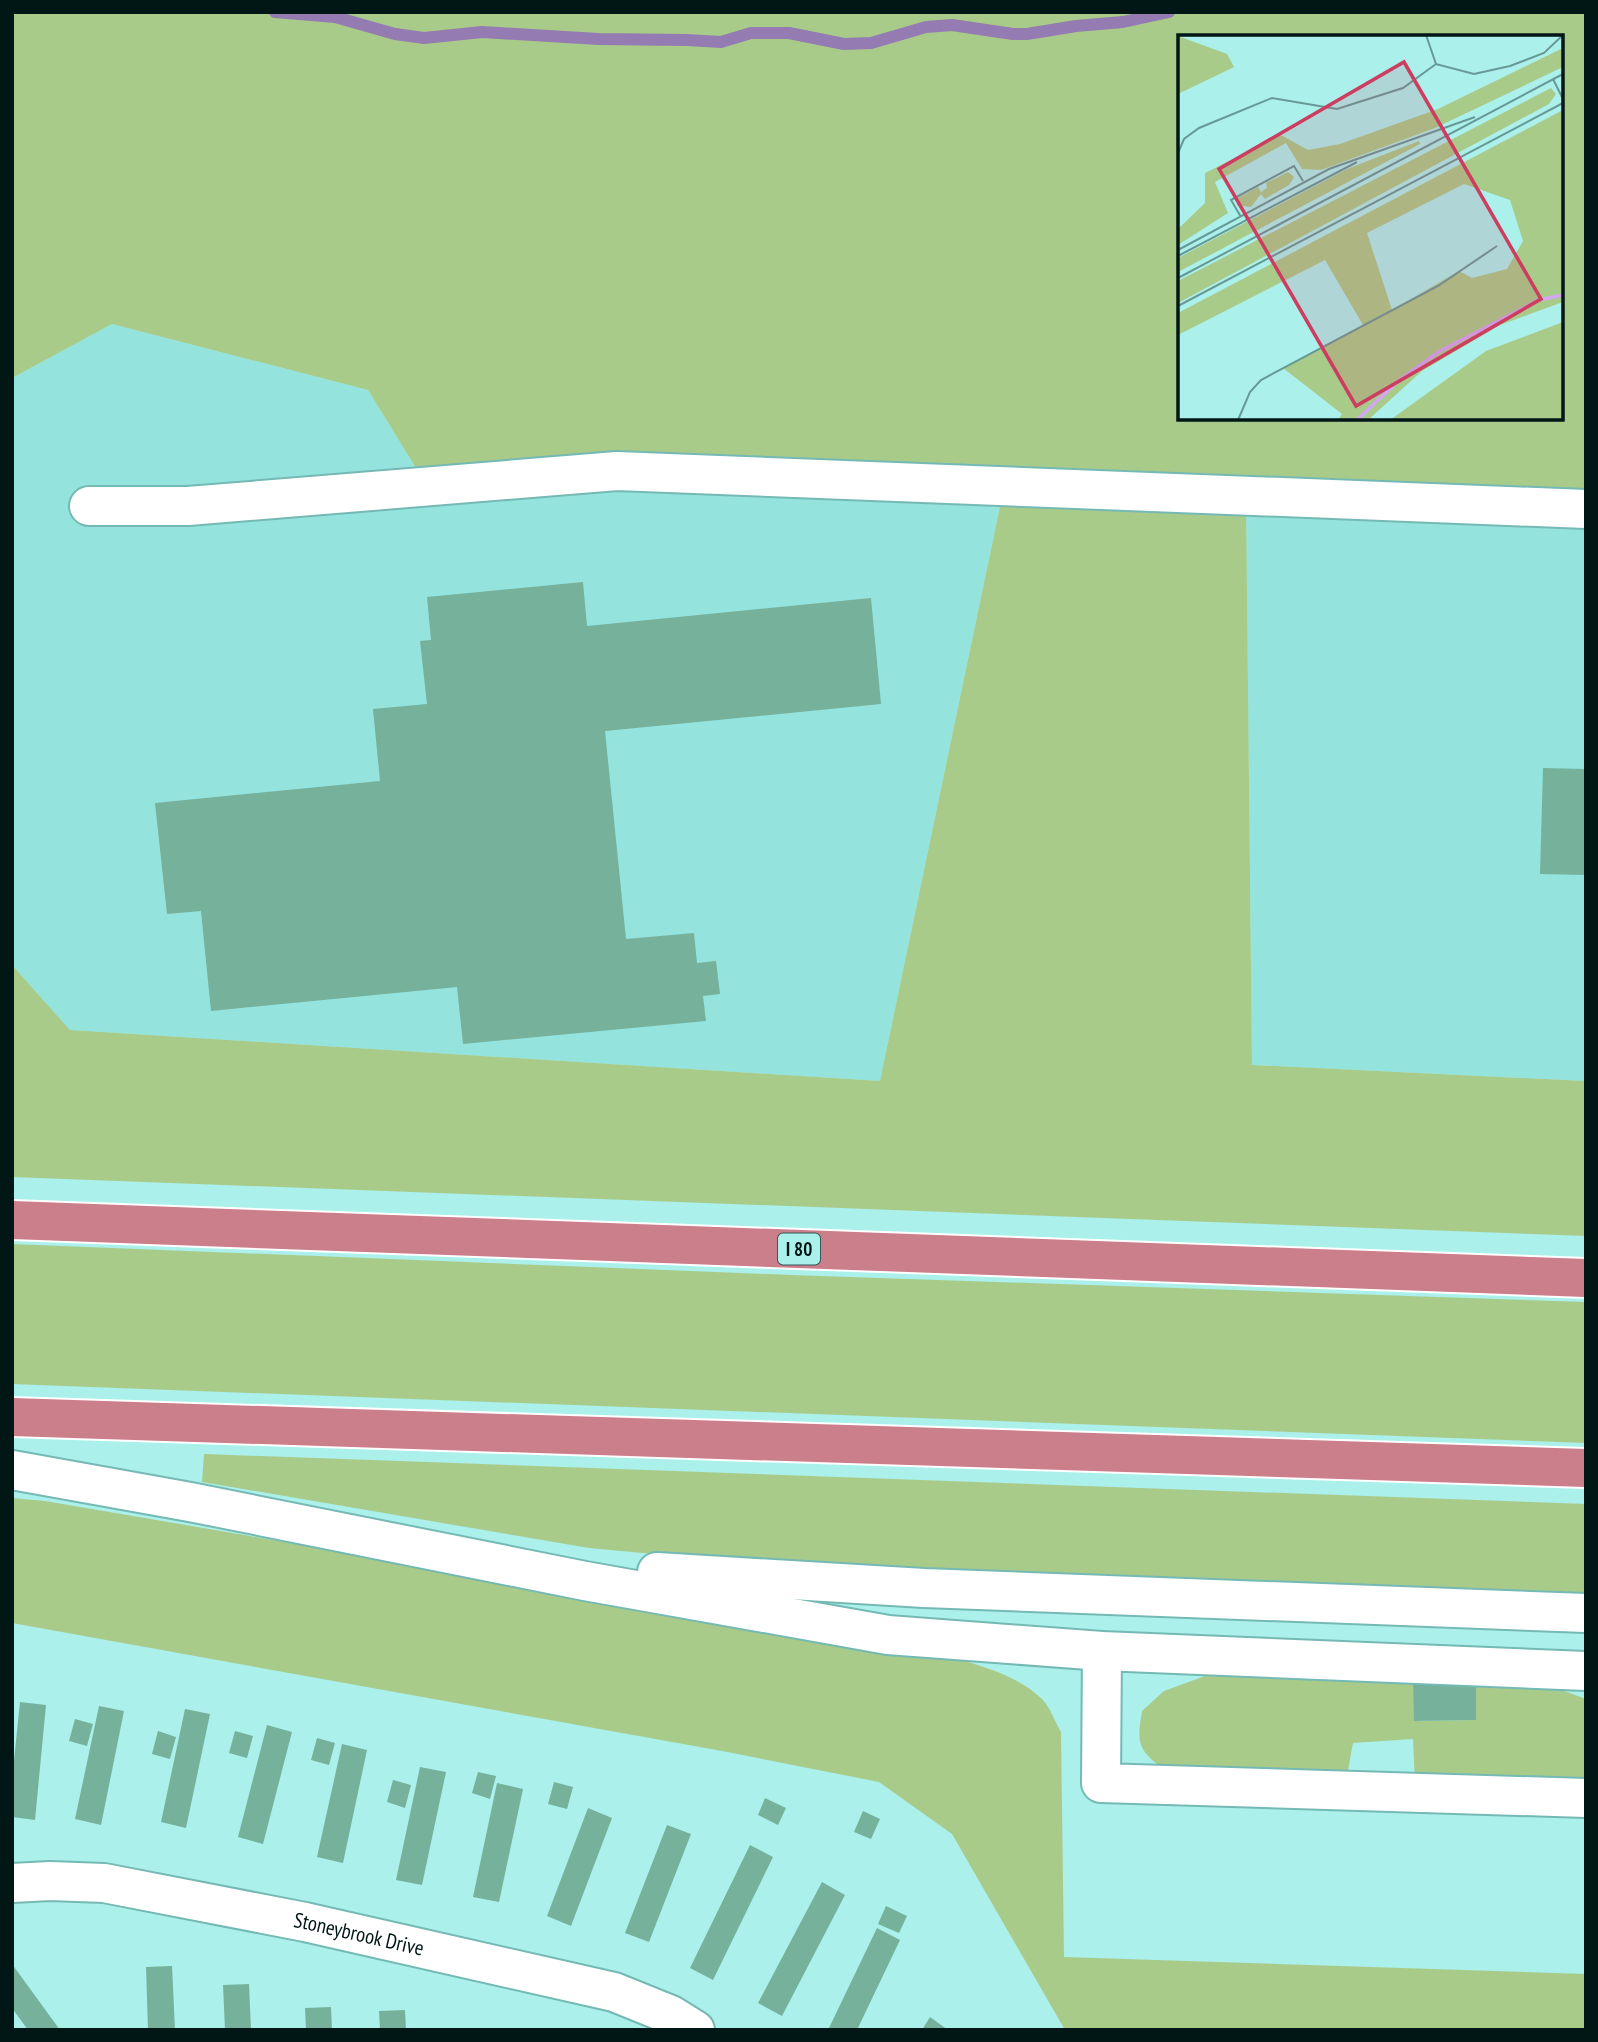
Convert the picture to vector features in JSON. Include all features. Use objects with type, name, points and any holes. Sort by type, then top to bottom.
[{"type":"highway","name":"I 80","points":[[12,1220],[1586,1278]]},
{"type":"highway","points":[[12,1417],[1586,1468]]},
{"type":"street","points":[[89,506],[188,506],[617,471],[1586,509]]},
{"type":"street","points":[[12,1471],[585,1581],[888,1635],[1102,1651],[1586,1671]]},
{"type":"street","points":[[370,1538],[676,1574],[923,1588],[1586,1613]]},
{"type":"street","points":[[1102,1651],[1101,1783],[1586,1798]]},
{"type":"street","name":"Stoneybrook Drive","points":[[12,1883],[104,1883],[292,1919],[614,1992],[671,2015],[695,2030]]},
{"type":"shaded area","points":[[112,324],[368,390],[427,486],[1004,486],[880,1081],[70,1030],[12,965],[12,378]]},
{"type":"shaded area","points":[[1246,496],[1586,508],[1586,1081],[1252,1065]]},
{"type":"green space","points":[[12,12],[1586,12],[1586,509],[1246,496],[1252,1065],[1586,1081],[1586,1236],[12,1177],[12,965],[70,1030],[880,1081],[1004,487],[427,486],[368,390],[112,324],[12,378]]},
{"type":"green space","points":[[12,1244],[792,1275],[1586,1302],[1586,1443],[12,1384]]},
{"type":"green space","points":[[204,1454],[1586,1504],[1586,1595],[773,1565],[589,1548],[202,1482]]},
{"type":"green space","points":[[12,1498],[45,1501],[942,1654],[981,1666],[1007,1676],[1031,1690],[1045,1702],[1061,1732],[1064,1957],[1586,1974],[1586,2030],[1065,2030],[952,1834],[879,1782],[722,1751],[12,1623]]},
{"type":"green space","points":[[1205,1676],[1413,1680],[1415,1721],[1476,1720],[1476,1679],[1532,1679],[1586,1699],[1586,1781],[1415,1783],[1413,1739],[1353,1743],[1346,1781],[1161,1767],[1147,1755],[1141,1744],[1139,1730],[1142,1711],[1164,1691]]},
{"type":"building","points":[[583,582],[587,626],[871,598],[881,704],[605,731],[626,939],[694,933],[697,963],[716,961],[720,994],[703,996],[706,1021],[463,1044],[457,987],[211,1011],[201,911],[167,914],[155,803],[380,781],[373,709],[427,704],[420,641],[431,640],[427,597]]},
{"type":"building","points":[[1543,768],[1586,769],[1586,875],[1540,874]]},
{"type":"building","points":[[1476,1679],[1476,1720],[1414,1721],[1413,1680]]},
{"type":"building","points":[[20,1702],[46,1705],[35,1820],[12,1817],[12,1780]]},
{"type":"building","points":[[99,1706],[124,1711],[101,1825],[75,1819]]},
{"type":"building","points":[[185,1709],[210,1714],[186,1828],[161,1822]]},
{"type":"building","points":[[75,1719],[93,1724],[87,1746],[69,1741]]},
{"type":"building","points":[[267,1725],[292,1732],[263,1844],[238,1837]]},
{"type":"building","points":[[158,1731],[176,1737],[170,1759],[152,1754]]},
{"type":"building","points":[[235,1731],[253,1736],[247,1758],[229,1753]]},
{"type":"building","points":[[317,1738],[335,1743],[329,1765],[311,1760]]},
{"type":"building","points":[[342,1744],[367,1750],[343,1863],[317,1857]]},
{"type":"building","points":[[420,1767],[446,1772],[422,1885],[396,1880]]},
{"type":"building","points":[[478,1772],[496,1776],[490,1799],[472,1793]]},
{"type":"building","points":[[393,1780],[411,1785],[405,1808],[387,1802]]},
{"type":"building","points":[[554,1782],[573,1787],[567,1809],[548,1804]]},
{"type":"building","points":[[497,1783],[523,1789],[499,1902],[473,1897]]},
{"type":"building","points":[[765,1798],[786,1808],[778,1825],[758,1815]]},
{"type":"building","points":[[588,1808],[612,1818],[571,1926],[547,1916]]},
{"type":"building","points":[[863,1811],[880,1819],[871,1839],[854,1832]]},
{"type":"building","points":[[667,1825],[691,1834],[649,1942],[625,1933]]},
{"type":"building","points":[[750,1845],[773,1857],[713,1980],[690,1968]]},
{"type":"building","points":[[822,1882],[845,1895],[782,2016],[758,2003]]},
{"type":"building","points":[[886,1906],[907,1916],[899,1933],[878,1924]]},
{"type":"building","points":[[877,1928],[900,1940],[857,2030],[828,2030]]},
{"type":"building","points":[[12,1964],[60,2030],[28,2030],[12,2008]]},
{"type":"building","points":[[172,1966],[175,2030],[148,2030],[146,1967]]},
{"type":"building","points":[[249,1984],[251,2030],[225,2030],[223,1985]]},
{"type":"building","points":[[331,2007],[332,2030],[306,2030],[305,2008]]},
{"type":"building","points":[[405,2010],[406,2030],[380,2030],[379,2011]]},
{"type":"building","points":[[930,2017],[948,2030],[922,2030]]},
{"type":"waterway","points":[[275,12],[335,17],[395,34],[424,38],[482,32],[598,39],[721,42],[751,33],[789,33],[844,44],[871,43],[926,27],[952,25],[1027,34],[1123,22],[1169,12]]}]
